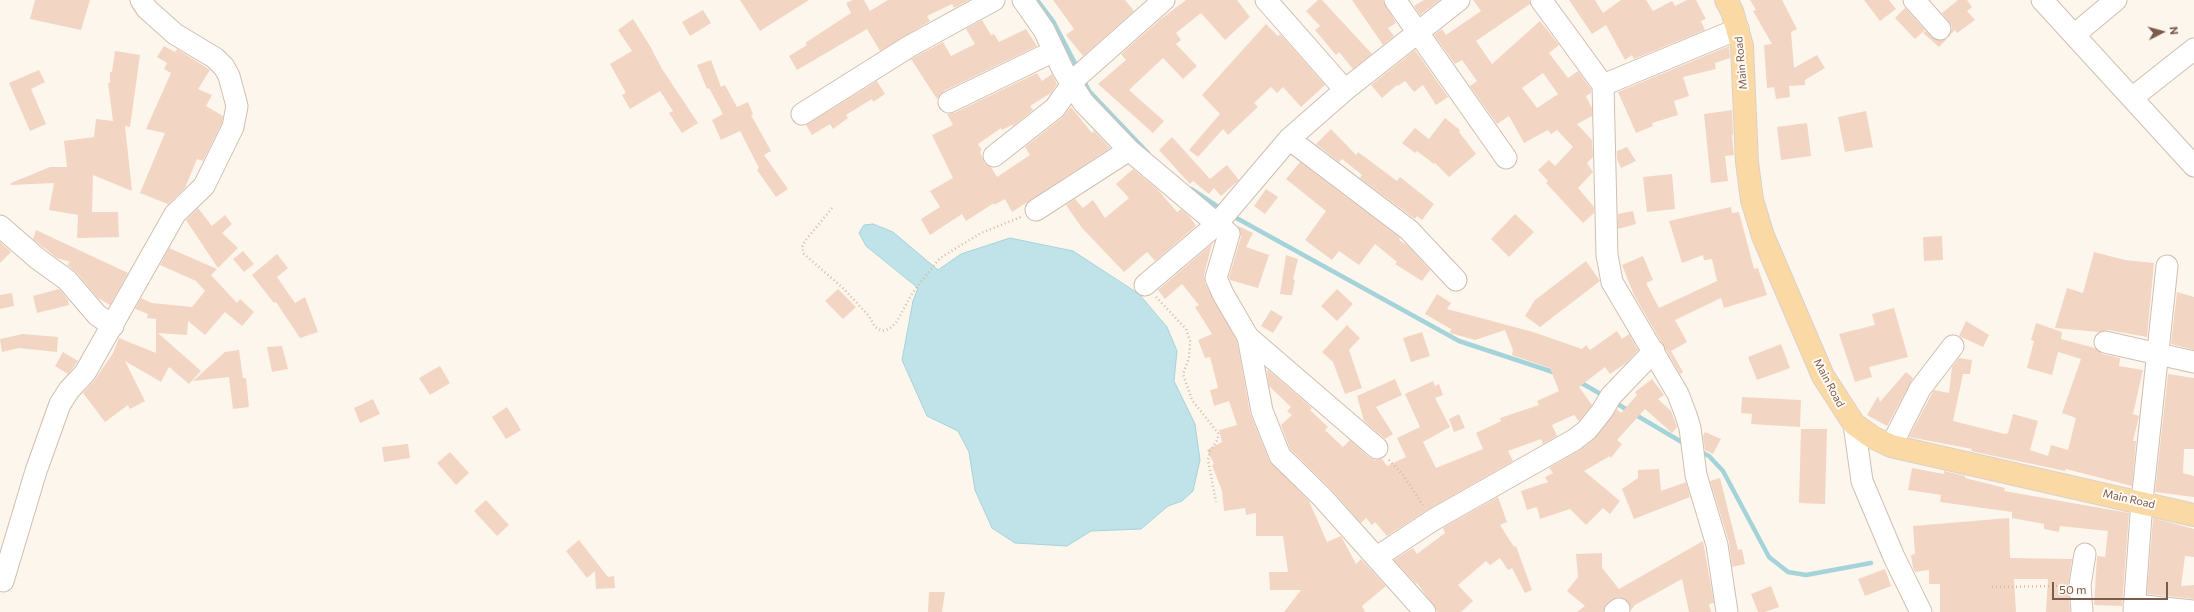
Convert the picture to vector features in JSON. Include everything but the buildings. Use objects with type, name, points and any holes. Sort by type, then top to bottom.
[{"type":"main road","name":"Main Road","points":[[1726,0],[1738,29],[1742,46],[1747,162],[1752,200],[1763,236],[1823,376],[1854,424],[1872,437],[1890,446],[2142,501],[2194,515]]},
{"type":"street","points":[[2,582],[36,471],[60,404],[69,390],[85,373],[113,326],[175,214],[204,186],[233,127],[237,106],[229,76],[224,67],[215,58],[175,34],[147,9],[141,0]]},
{"type":"street","points":[[802,114],[910,46],[994,0]]},
{"type":"street","points":[[1023,0],[1044,30],[1054,51],[1079,76],[1083,102],[1129,150],[1222,216],[1228,234],[1216,278],[1223,294],[1248,337],[1377,448]]},
{"type":"street","points":[[994,156],[1055,108],[1079,76],[1164,0]]},
{"type":"street","points":[[1266,0],[1345,90]]},
{"type":"street","points":[[1395,0],[1419,32],[1506,158]]},
{"type":"street","points":[[1145,285],[1222,216],[1289,139],[1345,90],[1459,0]]},
{"type":"street","points":[[1541,0],[1603,85],[1608,255],[1612,282],[1678,394],[1690,428],[1696,475],[1717,545],[1728,612]]},
{"type":"street","points":[[1914,0],[1940,29]]},
{"type":"street","points":[[2042,0],[2194,166]]},
{"type":"street","points":[[2074,35],[2116,0]]},
{"type":"street","points":[[1603,85],[1738,29]]},
{"type":"street","points":[[2132,98],[2194,49]]},
{"type":"street","points":[[949,102],[1054,51]]},
{"type":"street","points":[[1289,139],[1410,230],[1456,280]]},
{"type":"street","points":[[1036,210],[1129,150]]},
{"type":"street","points":[[0,226],[38,259],[67,280],[98,315],[113,326]]},
{"type":"street","points":[[2167,266],[2142,501],[2134,608],[2194,611]]},
{"type":"street","points":[[1248,337],[1262,411],[1280,456],[1322,497],[1358,539],[1377,557],[1404,590],[1425,612]]},
{"type":"street","points":[[2105,342],[2194,362]]},
{"type":"street","points":[[1890,446],[1920,389],[1953,346]]},
{"type":"street","points":[[1377,557],[1433,520],[1574,440],[1587,430],[1608,400],[1654,351]]},
{"type":"street","points":[[1854,424],[1862,480],[1894,557],[1921,612]]},
{"type":"street","points":[[2082,612],[2080,585],[2085,554]]},
{"type":"path","points":[[832,208],[805,241],[802,247],[804,254],[844,289],[869,316],[875,326],[882,331],[889,329],[896,323],[913,292],[940,258],[981,233],[1005,225],[1036,210]]},
{"type":"path","points":[[1145,285],[1181,322],[1186,329],[1190,341],[1189,358],[1183,374],[1192,400],[1218,433],[1218,439],[1210,451],[1208,460],[1216,502]]},
{"type":"path","points":[[1377,448],[1403,475],[1433,520]]},
{"type":"path","points":[[1992,587],[2080,585]]},
{"type":"water","points":[[873,224],[893,232],[938,270],[961,254],[1010,238],[1073,251],[1139,294],[1167,327],[1177,351],[1174,381],[1195,424],[1200,460],[1193,491],[1182,501],[1168,506],[1141,529],[1091,531],[1067,546],[1015,543],[992,528],[975,490],[969,452],[958,431],[927,416],[902,360],[913,301],[918,288],[866,246],[859,233],[864,225]]},
{"type":"waterway","points":[[1037,0],[1053,21],[1078,69]]},
{"type":"waterway","points":[[1083,79],[1089,91],[1148,153]]},
{"type":"waterway","points":[[1191,189],[1223,210]]},
{"type":"waterway","points":[[1231,215],[1459,341],[1556,373]]},
{"type":"waterway","points":[[1578,381],[1604,396]]},
{"type":"waterway","points":[[1614,402],[1685,444]]},
{"type":"waterway","points":[[1699,451],[1709,456],[1723,471],[1769,557],[1788,572],[1806,575],[1871,563]]}]
